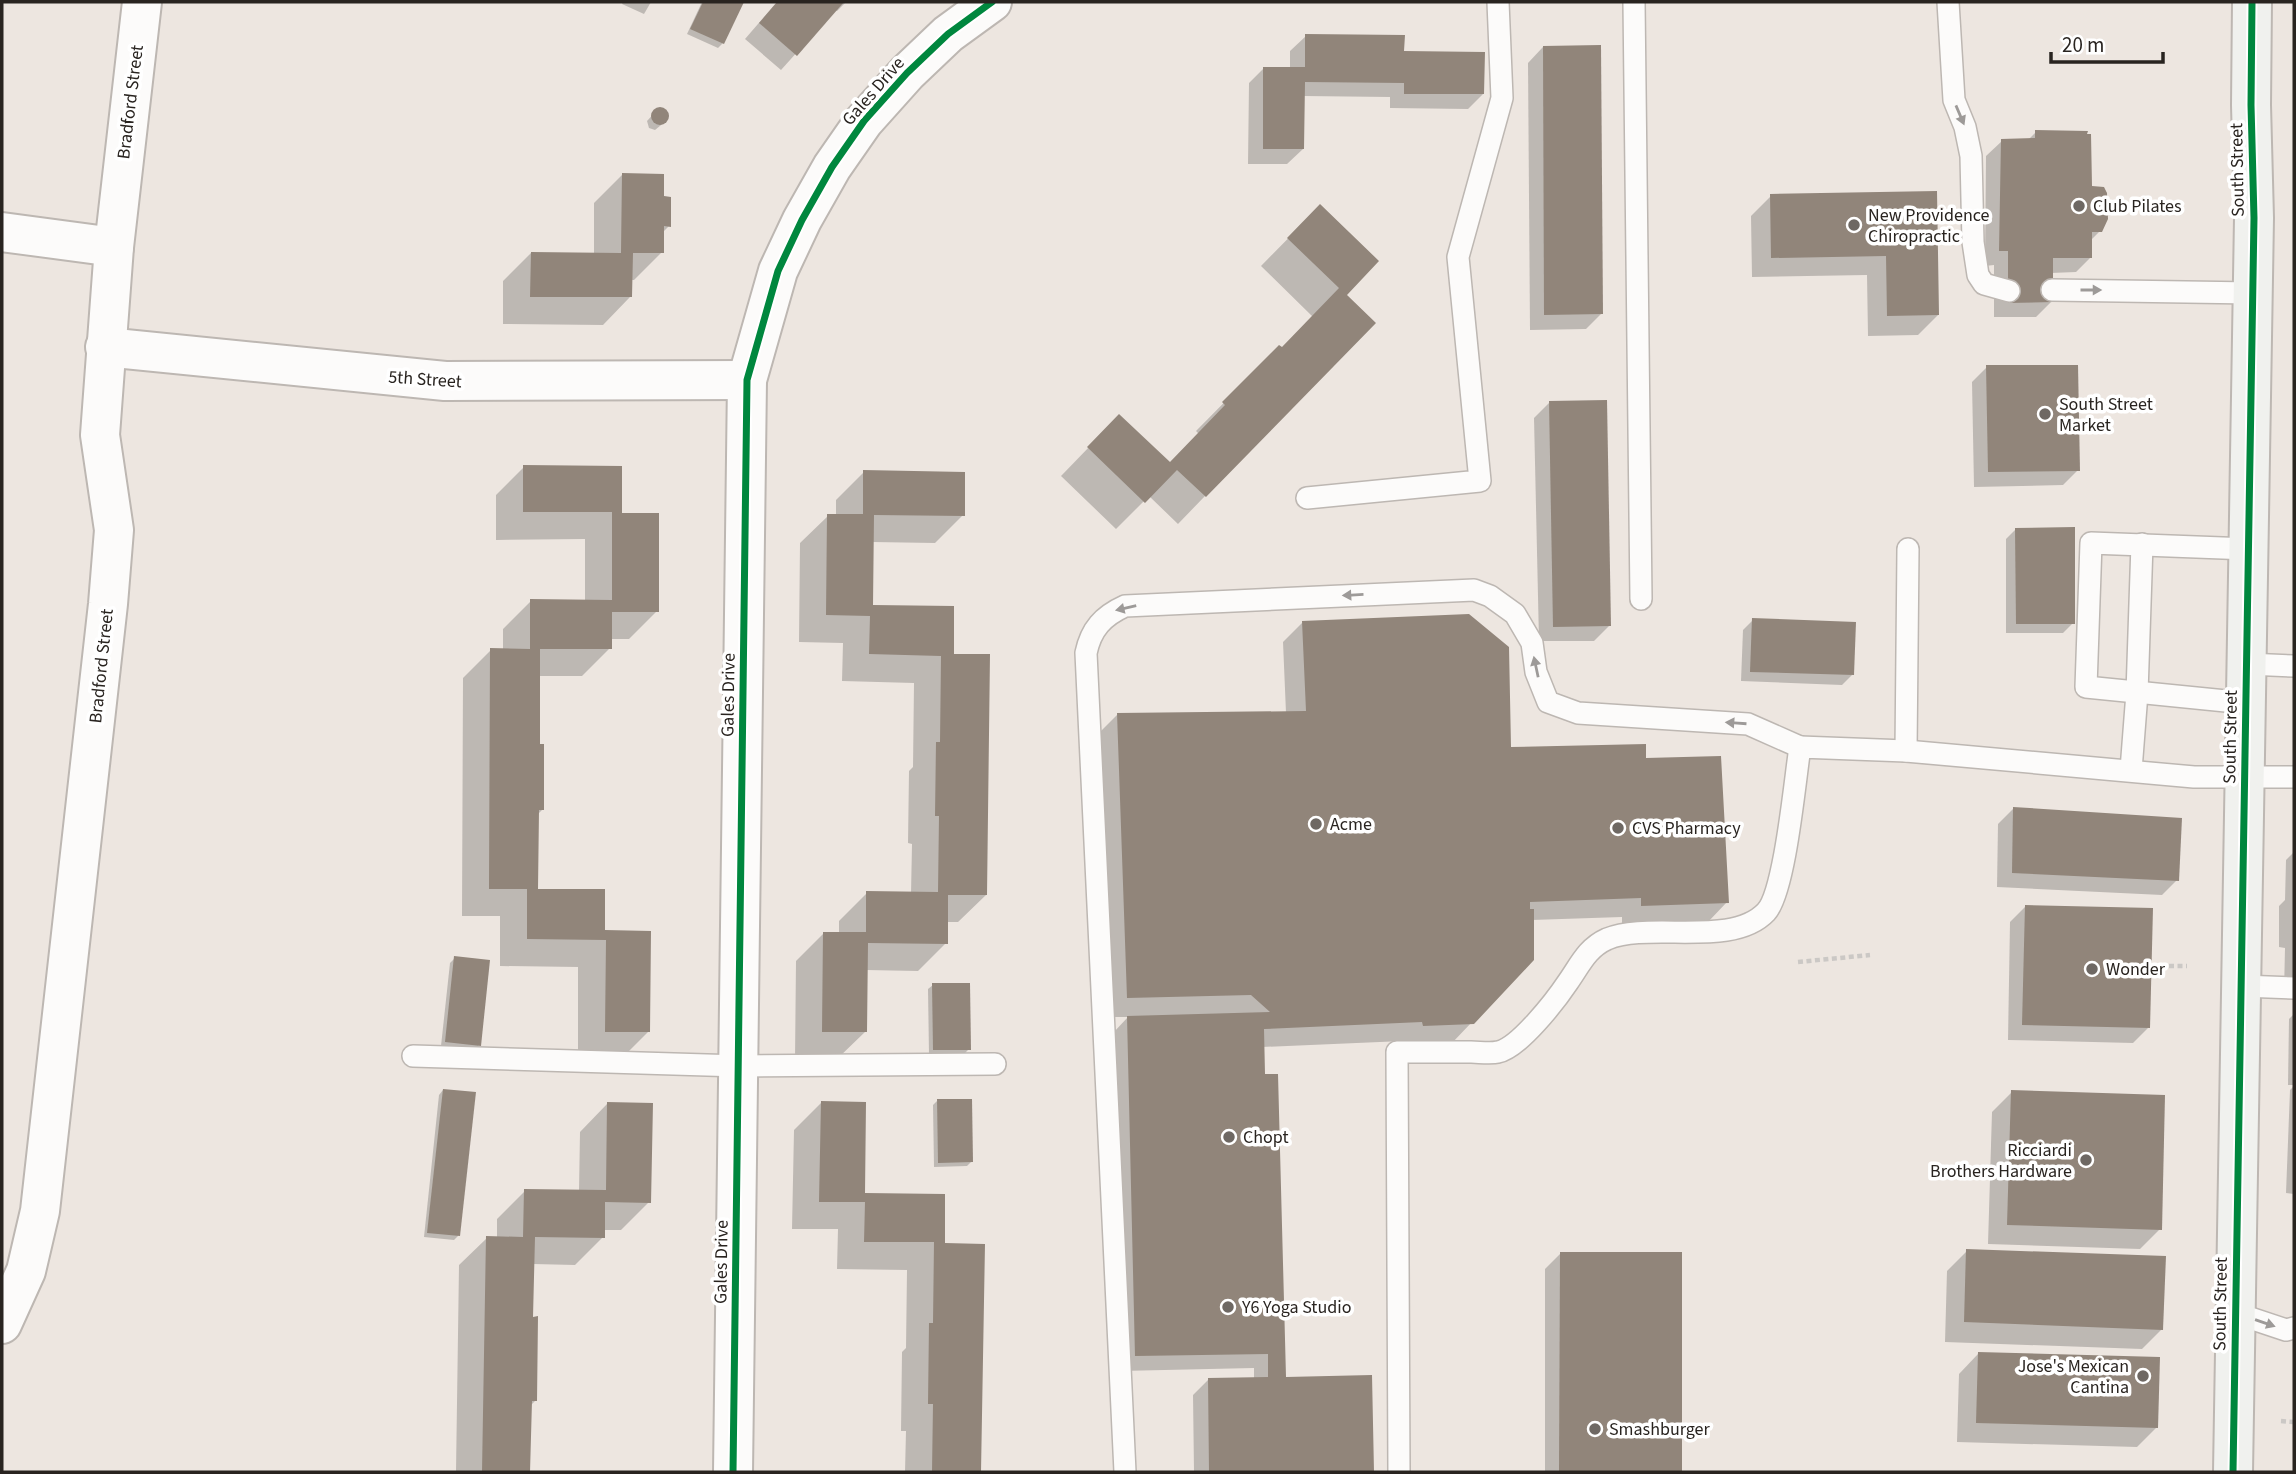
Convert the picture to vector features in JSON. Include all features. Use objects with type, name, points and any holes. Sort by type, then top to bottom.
[{"type":"street","name":"Bradford Street","points":[[2,1324],[26,1271],[40,1211],[108,604],[114,530],[100,435],[114,247],[142,2]]},
{"type":"street","name":"Gales Drive","points":[[733,1472],[747,380],[778,271],[802,220],[832,167],[864,121],[907,74],[948,34],[992,2]]},
{"type":"street","name":"South Street","points":[[2233,1472],[2253,293],[2252,2]]},
{"type":"street","points":[[2,232],[114,247]]},
{"type":"street","name":"5th Street","points":[[105,347],[445,382],[747,380]]},
{"type":"lane","points":[[1307,498],[1480,481],[1458,257],[1502,98],[1498,2]]},
{"type":"lane","points":[[1634,2],[1641,599]]},
{"type":"lane","points":[[1948,2],[1954,100],[1965,127],[1971,156],[1973,242],[1978,275],[1984,284],[2008,290]]},
{"type":"lane","points":[[2052,290],[2253,293]]},
{"type":"lane","points":[[2246,703],[2086,687],[2086,674],[2091,543],[2249,549]]},
{"type":"lane","points":[[2130,771],[2137,693],[2142,544]]},
{"type":"lane","points":[[1906,751],[1908,549]]},
{"type":"lane","points":[[1125,1472],[1086,653],[1089,638],[1098,624],[1110,613],[1125,606],[1474,590],[1490,596],[1515,614],[1532,643],[1535,672],[1548,702],[1578,713],[1748,724],[1800,747],[1906,751],[2194,777],[2294,777]]},
{"type":"lane","points":[[2247,664],[2294,666]]},
{"type":"lane","points":[[1399,1472],[1396,1052],[1499,1052],[1531,1028],[1594,945],[1627,934],[1730,930],[1752,922],[1767,911],[1777,892],[1782,869],[1800,747]]},
{"type":"lane","points":[[2242,986],[2294,988]]},
{"type":"lane","points":[[413,1056],[740,1066],[995,1064]]},
{"type":"lane","points":[[2235,1313],[2286,1330],[2294,1328]]},
{"type":"path","points":[[1798,962],[1870,955]]},
{"type":"path","points":[[2152,966],[2188,966]]},
{"type":"path","points":[[2281,1421],[2294,1422]]},
{"type":"building","points":[[703,2],[744,2],[724,44],[690,29]]},
{"type":"building","points":[[777,2],[844,2],[797,56],[759,23]]},
{"type":"building","points":[[1305,34],[1405,35],[1404,51],[1485,52],[1484,94],[1404,94],[1404,83],[1305,82],[1304,149],[1263,149],[1263,67],[1305,67]]},
{"type":"building","points":[[1601,45],[1603,314],[1544,315],[1543,46]]},
{"type":"building","points":[[656,107],[664,107],[669,116],[667,123],[656,125],[651,120],[651,112]]},
{"type":"building","points":[[2035,130],[2088,131],[2087,134],[2091,134],[2092,186],[2104,187],[2107,193],[2108,219],[2102,232],[2092,232],[2092,258],[2053,258],[2053,302],[2008,303],[2008,251],[1999,251],[2001,139],[2035,138]]},
{"type":"building","points":[[622,173],[664,174],[664,196],[671,197],[671,227],[664,226],[664,253],[633,253],[632,297],[530,297],[531,252],[621,253]]},
{"type":"building","name":"New Providence Chiropractic","points":[[1937,191],[1939,315],[1887,316],[1886,256],[1771,258],[1770,194]]},
{"type":"building","points":[[1320,204],[1379,261],[1347,295],[1376,323],[1206,497],[1177,470],[1145,503],[1087,447],[1119,414],[1170,462],[1225,405],[1222,402],[1279,345],[1282,347],[1339,288],[1287,238]]},
{"type":"building","points":[[1986,365],[2078,365],[2080,471],[1988,472]]},
{"type":"building","points":[[1607,400],[1611,626],[1553,627],[1549,401]]},
{"type":"building","points":[[523,465],[622,466],[622,513],[659,513],[659,612],[612,612],[612,649],[540,649],[540,744],[544,744],[544,810],[539,810],[538,889],[605,889],[605,930],[651,931],[650,1032],[605,1032],[606,940],[527,939],[527,889],[489,889],[490,648],[530,649],[530,599],[612,600],[612,512],[523,512]]},
{"type":"building","points":[[863,470],[965,472],[965,516],[874,515],[873,605],[954,606],[954,654],[990,654],[987,895],[948,895],[948,944],[868,943],[867,1032],[822,1032],[823,932],[866,932],[866,891],[938,892],[939,816],[935,816],[936,742],[940,742],[941,656],[869,654],[870,616],[826,615],[827,514],[863,514]]},
{"type":"building","points":[[2075,527],[2075,624],[2016,624],[2015,528]]},
{"type":"building","points":[[1469,614],[1509,647],[1511,747],[1646,744],[1646,758],[1721,756],[1729,903],[1641,906],[1641,898],[1530,902],[1530,909],[1534,909],[1534,960],[1474,1024],[1423,1026],[1422,1022],[1264,1029],[1265,1074],[1278,1074],[1286,1377],[1372,1375],[1374,1472],[1209,1472],[1208,1378],[1268,1377],[1268,1354],[1135,1356],[1127,1016],[1270,1012],[1251,995],[1127,998],[1117,713],[1306,711],[1302,621]]},
{"type":"building","points":[[1752,618],[1856,622],[1854,675],[1750,672]]},
{"type":"building","points":[[2013,807],[2182,818],[2179,881],[2012,873]]},
{"type":"building","points":[[2025,905],[2153,908],[2150,1028],[2022,1025]]},
{"type":"building","points":[[454,956],[490,960],[481,1046],[445,1042]]},
{"type":"building","points":[[932,983],[970,983],[971,1050],[933,1050]]},
{"type":"building","points":[[443,1089],[476,1092],[460,1236],[427,1233]]},
{"type":"building","name":"Ricciardi Brothers Hardware","points":[[2011,1090],[2165,1095],[2162,1230],[2007,1225]]},
{"type":"building","points":[[937,1099],[972,1099],[973,1162],[938,1163]]},
{"type":"building","points":[[821,1101],[866,1102],[865,1193],[945,1194],[945,1243],[985,1244],[981,1472],[932,1472],[933,1404],[928,1404],[934,1242],[864,1242],[865,1202],[819,1202]]},
{"type":"building","points":[[607,1102],[653,1103],[651,1203],[605,1202],[605,1238],[535,1237],[533,1317],[538,1316],[537,1401],[532,1401],[530,1472],[482,1472],[486,1236],[523,1237],[524,1189],[606,1190]]},
{"type":"building","points":[[1966,1249],[2166,1256],[2163,1330],[1964,1322]]},
{"type":"building","points":[[1560,1252],[1682,1252],[1682,1472],[1559,1472]]},
{"type":"building","points":[[1978,1352],[2160,1357],[2158,1428],[1976,1423]]},
{"type":"cycle path","points":[[733,1472],[747,380],[778,271],[802,220],[832,167],[864,121],[907,73],[948,34],[992,2]]},
{"type":"cycle path","points":[[2233,1472],[2254,218],[2252,2]]},
{"type":"place","name":"Club Pilates","points":[[2079,206]]},
{"type":"place","name":"New Providence Chiropractic","points":[[1854,225]]},
{"type":"place","name":"South Street Market","points":[[2045,414]]},
{"type":"place","name":"Acme","points":[[1316,824]]},
{"type":"place","name":"CVS Pharmacy","points":[[1618,828]]},
{"type":"place","name":"Wonder","points":[[2092,969]]},
{"type":"place","name":"Chopt","points":[[1229,1137]]},
{"type":"place","name":"Ricciardi Brothers Hardware","points":[[2086,1160]]},
{"type":"place","name":"Y6 Yoga Studio","points":[[1228,1307]]},
{"type":"place","name":"Jose's Mexican Cantina","points":[[2143,1376]]},
{"type":"place","name":"Smashburger","points":[[1595,1429]]}]
